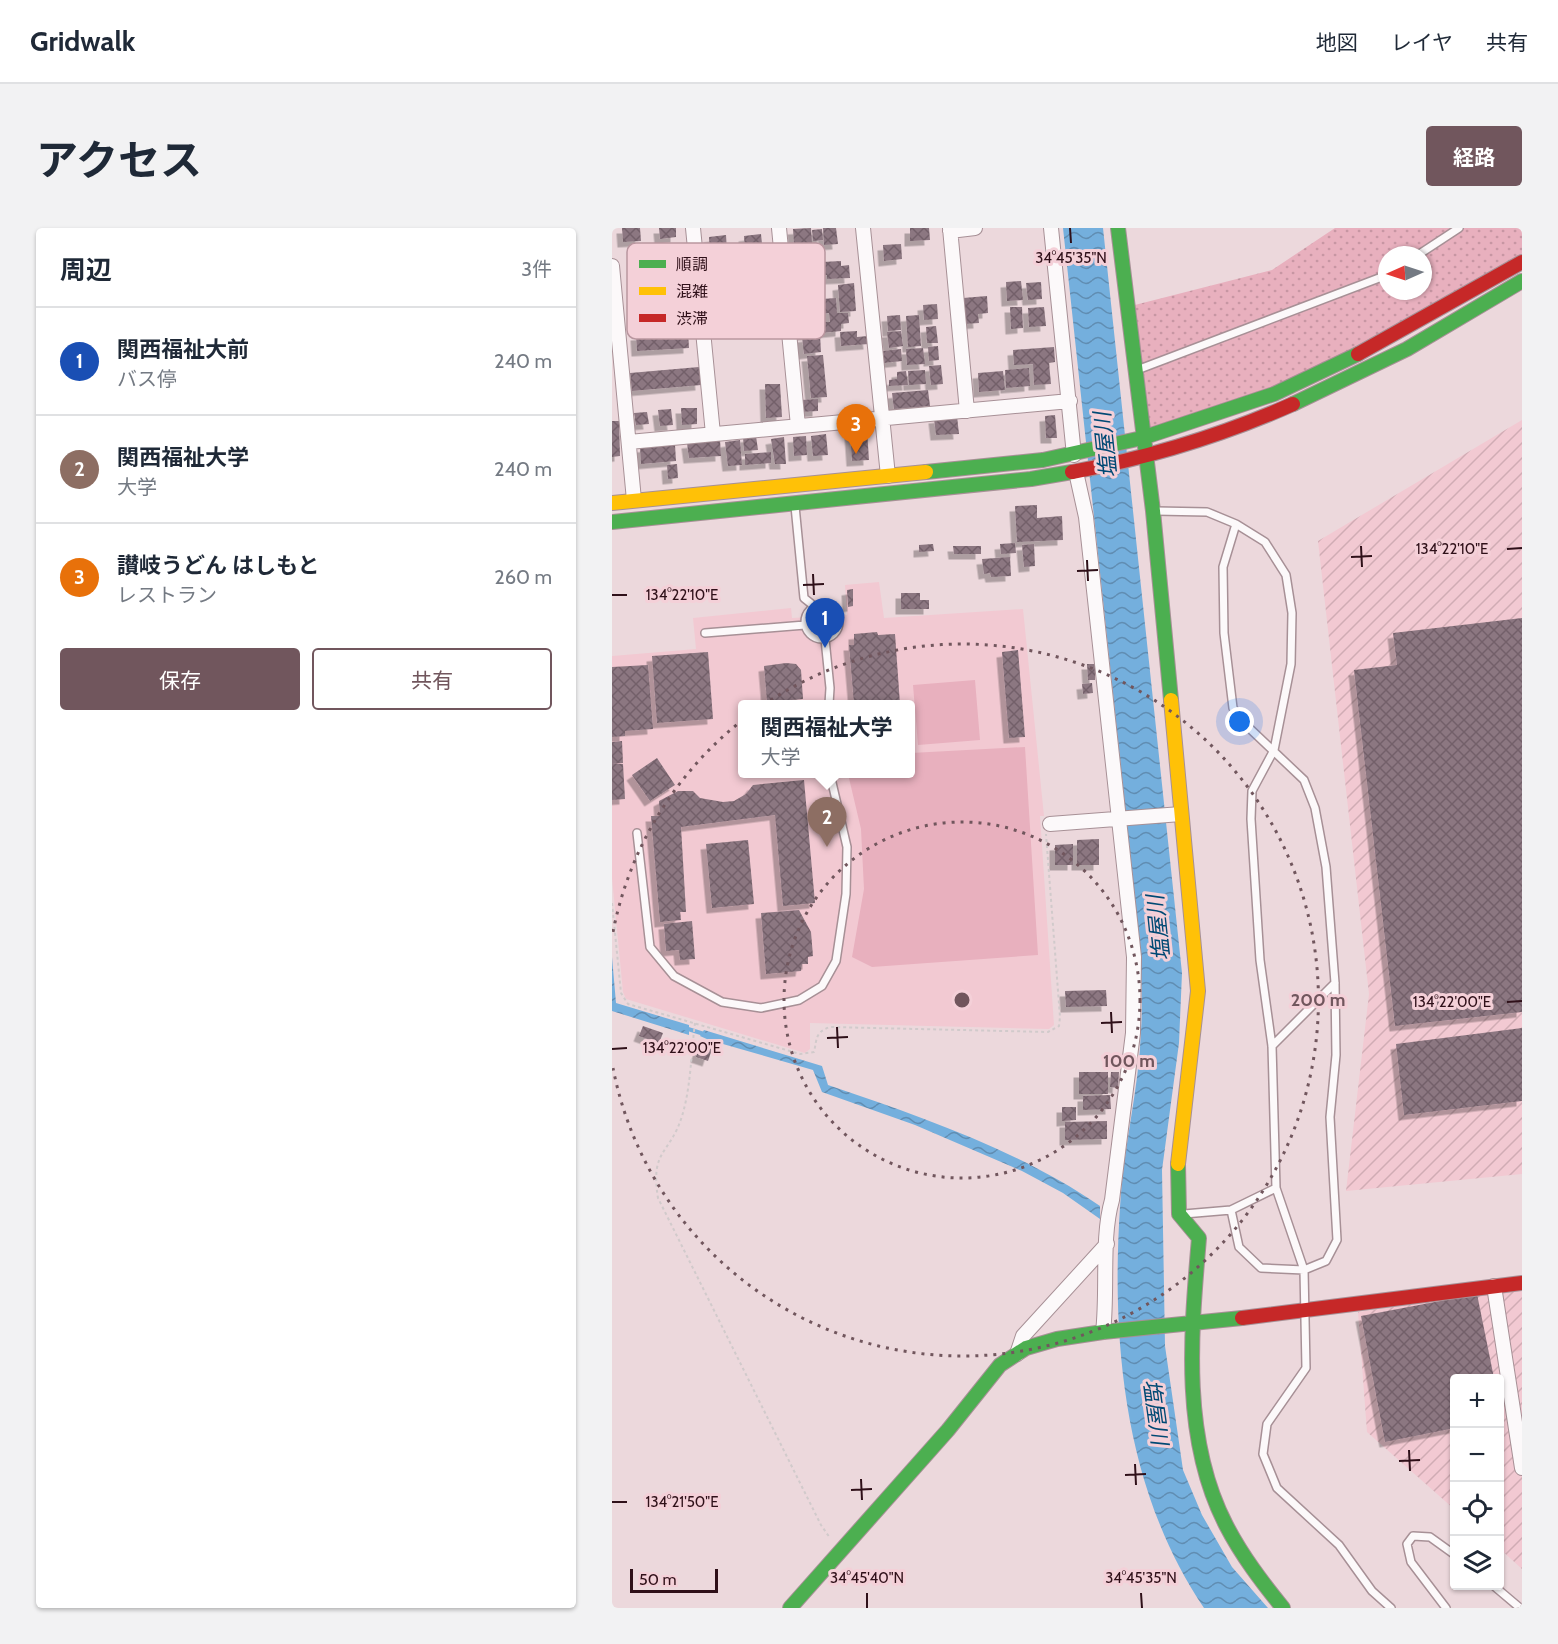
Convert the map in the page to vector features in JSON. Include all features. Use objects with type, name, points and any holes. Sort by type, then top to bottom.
[{"type":"street","points":[[693,228],[694,243]]},
{"type":"street","points":[[779,228],[780,243]]},
{"type":"street","points":[[863,228],[888,476]]},
{"type":"street","points":[[967,411],[950,229],[975,228]]},
{"type":"street","points":[[1051,228],[1074,455]]},
{"type":"street","points":[[1118,228],[1144,456],[1153,511],[1198,991],[1178,1167],[1179,1214],[1199,1238],[1190,1324],[1191,1362],[1198,1431],[1208,1484],[1228,1532],[1261,1584],[1283,1608]]},
{"type":"street","points":[[612,503],[1074,455],[1142,438],[1274,394],[1361,353],[1522,262]]},
{"type":"street","points":[[612,266],[634,500]]},
{"type":"street","points":[[612,522],[1076,472],[1144,456],[1206,438],[1296,403],[1450,328],[1522,281]]},
{"type":"street","points":[[704,339],[713,434]]},
{"type":"street","points":[[790,339],[798,426]]},
{"type":"street","points":[[629,442],[1070,401]]},
{"type":"street","points":[[1076,472],[1086,516],[1118,819],[1132,917],[1134,1024],[1114,1181],[1107,1218],[1107,1332]]},
{"type":"street","points":[[1050,824],[1181,813]]},
{"type":"street","points":[[1017,1354],[1023,1336],[1107,1244]]},
{"type":"street","points":[[790,1608],[948,1430],[1000,1365],[1026,1348],[1057,1339],[1107,1332],[1522,1283]]},
{"type":"street","points":[[1494,1286],[1522,1468]]},
{"type":"lane","points":[[1432,246],[1459,228]]},
{"type":"lane","points":[[1134,371],[1378,278]]},
{"type":"lane","points":[[793,485],[804,598],[814,606],[830,606],[838,615],[836,632],[825,639],[810,635],[805,625],[806,614],[814,606]]},
{"type":"lane","points":[[1153,511],[1207,512],[1236,524],[1264,542],[1286,575],[1292,613],[1291,664],[1274,750],[1252,791],[1251,819],[1260,960],[1272,1046],[1276,1188],[1304,1270],[1306,1368],[1267,1424],[1263,1454],[1277,1488],[1339,1545],[1372,1591],[1391,1608]]},
{"type":"lane","points":[[1231,1210],[1239,1247],[1261,1268],[1304,1270],[1326,1261],[1337,1240],[1330,1117],[1336,1055],[1335,982],[1326,867],[1315,808],[1304,780],[1246,725],[1233,708],[1224,633],[1223,567],[1236,524]]},
{"type":"lane","points":[[705,633],[805,625]]},
{"type":"lane","points":[[825,639],[829,700]]},
{"type":"lane","points":[[637,832],[650,947],[674,976],[722,1002],[761,1008],[799,1000],[822,986],[836,961],[846,894],[847,847],[831,778]]},
{"type":"lane","points":[[1272,1046],[1335,982]]},
{"type":"lane","points":[[1179,1214],[1231,1210],[1276,1188]]},
{"type":"lane","points":[[1446,1608],[1411,1562],[1407,1544],[1413,1536],[1430,1537],[1450,1551]]},
{"type":"lane","points":[[1499,1590],[1520,1608]]},
{"type":"path","points":[[612,903],[623,999],[628,1004],[809,1055],[814,1052],[818,1034],[830,1027],[1054,1030],[1059,1026],[1060,1017],[1046,834],[1050,824]]},
{"type":"path","points":[[695,1023],[682,1115],[657,1160],[655,1182],[658,1198],[821,1525],[840,1551]]},
{"type":"shaded area","points":[[1335,228],[1522,228],[1522,262],[1317,374],[1142,438],[1127,307],[1272,270]]},
{"type":"shaded area","points":[[1522,420],[1522,1174],[1346,1191],[1369,994],[1318,541]]},
{"type":"shaded area","points":[[879,582],[884,618],[1023,609],[1044,816],[1040,816],[1054,1025],[1049,1029],[810,1023],[810,1049],[805,1053],[626,999],[623,992],[612,878],[612,656],[696,649],[693,618],[791,608],[792,618],[847,615],[845,585]]},
{"type":"shaded area","points":[[975,680],[980,740],[918,745],[913,685]]},
{"type":"shaded area","points":[[1025,747],[1038,955],[872,967],[852,957],[864,889],[861,829],[849,778],[915,778],[915,753]]},
{"type":"shaded area","points":[[1522,1289],[1522,1569],[1504,1553],[1504,1374],[1450,1374],[1450,1505],[1367,1432],[1358,1312]]},
{"type":"water","name":"塩屋川","points":[[1063,228],[1103,228],[1182,973],[1179,1043],[1162,1170],[1165,1346],[1183,1470],[1202,1515],[1232,1567],[1268,1608],[1204,1608],[1177,1563],[1156,1515],[1140,1466],[1129,1415],[1118,1311],[1118,1259],[1124,1163],[1140,1053],[1142,1010],[1140,945]]},
{"type":"water","points":[[612,957],[616,1003],[689,1025],[689,1035],[612,1011]]},
{"type":"water","points":[[704,1030],[822,1066],[828,1085],[934,1123],[1003,1152],[1069,1186],[1100,1206],[1100,1219],[1063,1193],[1022,1171],[915,1125],[822,1092],[813,1070],[709,1040],[700,1036]]},
{"type":"building","points":[[622,228],[640,228],[641,241],[623,242]]},
{"type":"building","points":[[659,228],[676,228],[676,237],[660,239]]},
{"type":"building","points":[[811,228],[812,243],[794,243],[793,229]]},
{"type":"building","points":[[823,228],[836,228],[838,244],[825,245]]},
{"type":"building","points":[[910,228],[929,228],[930,240],[910,241]]},
{"type":"building","points":[[822,229],[823,240],[813,241],[812,230]]},
{"type":"building","points":[[761,234],[762,243],[744,243],[744,236]]},
{"type":"building","points":[[726,235],[726,243],[709,243],[709,237]]},
{"type":"building","points":[[901,244],[902,259],[884,261],[883,245]]},
{"type":"building","points":[[841,261],[841,266],[849,265],[850,278],[827,279],[825,262]]},
{"type":"building","points":[[1021,281],[1023,300],[1007,301],[1006,282]]},
{"type":"building","points":[[1041,282],[1042,299],[1028,300],[1026,283]]},
{"type":"building","points":[[854,283],[856,311],[840,312],[838,285]]},
{"type":"building","points":[[987,296],[988,313],[978,314],[979,323],[965,324],[963,298]]},
{"type":"building","points":[[836,298],[837,313],[848,313],[849,323],[841,324],[841,331],[825,333],[825,322],[830,322],[829,313],[825,313],[825,299]]},
{"type":"building","points":[[937,304],[938,319],[924,320],[923,305]]},
{"type":"building","points":[[1010,307],[1022,307],[1023,328],[1011,329]]},
{"type":"building","points":[[1044,307],[1046,326],[1029,327],[1028,308]]},
{"type":"building","points":[[900,315],[901,330],[888,331],[887,316]]},
{"type":"building","points":[[919,315],[921,346],[908,347],[906,316]]},
{"type":"building","points":[[936,326],[938,343],[927,343],[926,327]]},
{"type":"building","points":[[857,331],[857,337],[868,336],[869,344],[841,346],[840,332]]},
{"type":"building","points":[[901,331],[903,346],[889,348],[887,332]]},
{"type":"building","points":[[636,339],[688,339],[689,348],[637,351]]},
{"type":"building","points":[[802,339],[820,339],[821,352],[804,354]]},
{"type":"building","points":[[938,346],[939,360],[929,361],[928,347]]},
{"type":"building","points":[[1054,347],[1055,362],[1049,363],[1051,384],[1034,385],[1033,364],[1014,365],[1013,350]]},
{"type":"building","points":[[923,348],[925,364],[907,365],[906,349]]},
{"type":"building","points":[[901,349],[902,361],[884,363],[883,351]]},
{"type":"building","points":[[823,355],[827,397],[811,398],[807,356]]},
{"type":"building","points":[[941,365],[943,384],[931,385],[929,366]]},
{"type":"building","points":[[699,367],[701,385],[632,391],[630,373]]},
{"type":"building","points":[[1029,368],[1030,386],[1006,388],[1005,370]]},
{"type":"building","points":[[925,370],[926,384],[909,385],[908,371]]},
{"type":"building","points":[[906,371],[908,385],[889,386],[889,380],[897,379],[897,372]]},
{"type":"building","points":[[1003,371],[1005,390],[979,392],[978,373]]},
{"type":"building","points":[[765,384],[780,384],[782,417],[766,418]]},
{"type":"building","points":[[928,390],[930,406],[894,409],[892,393]]},
{"type":"building","points":[[818,399],[818,411],[801,412],[800,400]]},
{"type":"building","points":[[681,408],[697,408],[697,424],[682,425]]},
{"type":"building","points":[[671,409],[673,425],[660,426],[658,410]]},
{"type":"building","points":[[647,412],[649,424],[636,425],[634,413]]},
{"type":"building","points":[[1055,415],[1057,438],[1046,438],[1045,416]]},
{"type":"building","points":[[957,416],[959,434],[936,435],[934,418]]},
{"type":"building","points":[[612,421],[619,421],[620,456],[612,457]]},
{"type":"building","points":[[867,430],[869,460],[852,461],[850,431]]},
{"type":"building","points":[[826,434],[828,455],[813,456],[811,436]]},
{"type":"building","points":[[756,436],[758,450],[744,451],[743,437]]},
{"type":"building","points":[[806,436],[807,455],[794,456],[793,437]]},
{"type":"building","points":[[784,437],[786,464],[775,464],[771,439]]},
{"type":"building","points":[[720,440],[721,456],[689,458],[687,443]]},
{"type":"building","points":[[740,440],[742,465],[728,466],[725,442]]},
{"type":"building","points":[[675,445],[676,461],[641,464],[640,447]]},
{"type":"building","points":[[771,452],[771,463],[745,465],[745,454]]},
{"type":"building","points":[[677,464],[678,478],[668,479],[667,465]]},
{"type":"building","points":[[1037,505],[1037,518],[1062,516],[1063,540],[1017,542],[1015,506]]},
{"type":"building","points":[[1015,543],[1016,553],[1001,554],[1000,544]]},
{"type":"building","points":[[933,544],[934,551],[919,552],[919,545]]},
{"type":"building","points":[[1034,544],[1035,566],[1024,567],[1022,545]]},
{"type":"building","points":[[953,546],[981,546],[981,554],[954,554]]},
{"type":"building","points":[[1010,557],[1011,576],[991,577],[990,573],[984,574],[982,559]]},
{"type":"building","points":[[853,589],[853,606],[848,607],[847,590]]},
{"type":"building","points":[[901,593],[920,593],[920,600],[929,600],[929,609],[901,609]]},
{"type":"building","points":[[1522,618],[1522,1012],[1395,1026],[1354,670],[1397,665],[1393,633]]},
{"type":"building","points":[[877,632],[878,635],[895,634],[900,700],[854,700],[849,645],[854,645],[854,634]]},
{"type":"building","points":[[1018,650],[1025,737],[1009,738],[1002,652]]},
{"type":"building","points":[[708,652],[713,719],[657,723],[652,656]]},
{"type":"building","points":[[796,664],[801,670],[803,699],[767,700],[764,666]]},
{"type":"building","points":[[1087,664],[1095,664],[1095,680],[1088,680]]},
{"type":"building","points":[[648,665],[653,729],[625,731],[625,736],[612,737],[612,667]]},
{"type":"building","points":[[1092,683],[1093,693],[1083,694],[1082,684]]},
{"type":"building","points":[[622,741],[623,763],[612,764],[612,742]]},
{"type":"building","points":[[657,758],[675,785],[650,801],[632,775]]},
{"type":"building","points":[[612,764],[623,764],[625,799],[612,800]]},
{"type":"building","points":[[804,780],[815,903],[783,906],[775,815],[681,827],[686,912],[680,912],[681,920],[660,922],[651,816],[660,816],[659,801],[678,791],[693,791],[700,798],[723,802],[734,801],[746,794],[753,785]]},
{"type":"building","points":[[1099,839],[1099,865],[1077,865],[1077,840]]},
{"type":"building","points":[[748,840],[754,904],[712,908],[706,844]]},
{"type":"building","points":[[1073,844],[1073,865],[1055,865],[1055,845]]},
{"type":"building","points":[[799,910],[811,932],[813,956],[808,957],[808,964],[802,964],[801,971],[766,974],[761,913]]},
{"type":"building","points":[[692,921],[695,959],[680,960],[679,950],[666,951],[664,924]]},
{"type":"building","points":[[1106,990],[1107,1006],[1066,1007],[1065,991]]},
{"type":"building","points":[[643,1026],[663,1033],[659,1043],[639,1036]]},
{"type":"building","points":[[1522,1028],[1522,1101],[1404,1115],[1396,1044]]},
{"type":"building","points":[[700,1046],[712,1049],[708,1061],[696,1057]]},
{"type":"building","points":[[1079,1072],[1108,1072],[1108,1094],[1079,1094]]},
{"type":"building","points":[[1111,1072],[1119,1072],[1118,1088],[1110,1087]]},
{"type":"building","points":[[1110,1095],[1111,1109],[1083,1110],[1083,1096]]},
{"type":"building","points":[[1062,1107],[1076,1107],[1076,1120],[1062,1121]]},
{"type":"building","points":[[1107,1121],[1107,1139],[1065,1140],[1065,1122]]},
{"type":"building","points":[[1477,1294],[1493,1374],[1450,1374],[1450,1429],[1385,1442],[1361,1316]]},
{"type":"waterway","points":[[685,1028],[704,1034]]},
{"type":"traffic: fast","points":[[1118,228],[1153,511],[1171,700]]},
{"type":"traffic: fast","points":[[1293,404],[1407,349],[1522,281]]},
{"type":"traffic: fast","points":[[926,472],[1043,460],[1142,438],[1274,394],[1358,354]]},
{"type":"traffic: fast","points":[[612,522],[1031,479],[1072,472]]},
{"type":"traffic: fast","points":[[1178,1164],[1179,1214],[1199,1238],[1192,1348],[1196,1421],[1202,1457],[1212,1492],[1226,1525],[1253,1568],[1283,1608]]},
{"type":"traffic: fast","points":[[790,1608],[948,1430],[1000,1365],[1026,1348],[1057,1339],[1103,1332],[1242,1318]]},
{"type":"traffic: slow","points":[[612,503],[926,472]]},
{"type":"traffic: slow","points":[[1171,700],[1198,991],[1178,1164]]},
{"type":"traffic: jam","points":[[1358,354],[1522,262]]},
{"type":"traffic: jam","points":[[1072,472],[1128,460],[1184,444],[1239,426],[1293,404]]},
{"type":"traffic: jam","points":[[1242,1318],[1522,1283]]},
{"type":"place","name":"讃岐うどん はしもと","points":[[856,454]]},
{"type":"place","name":"関西福祉大前","points":[[825,648]]},
{"type":"place","name":"関西福祉大学","points":[[827,847]]}]
